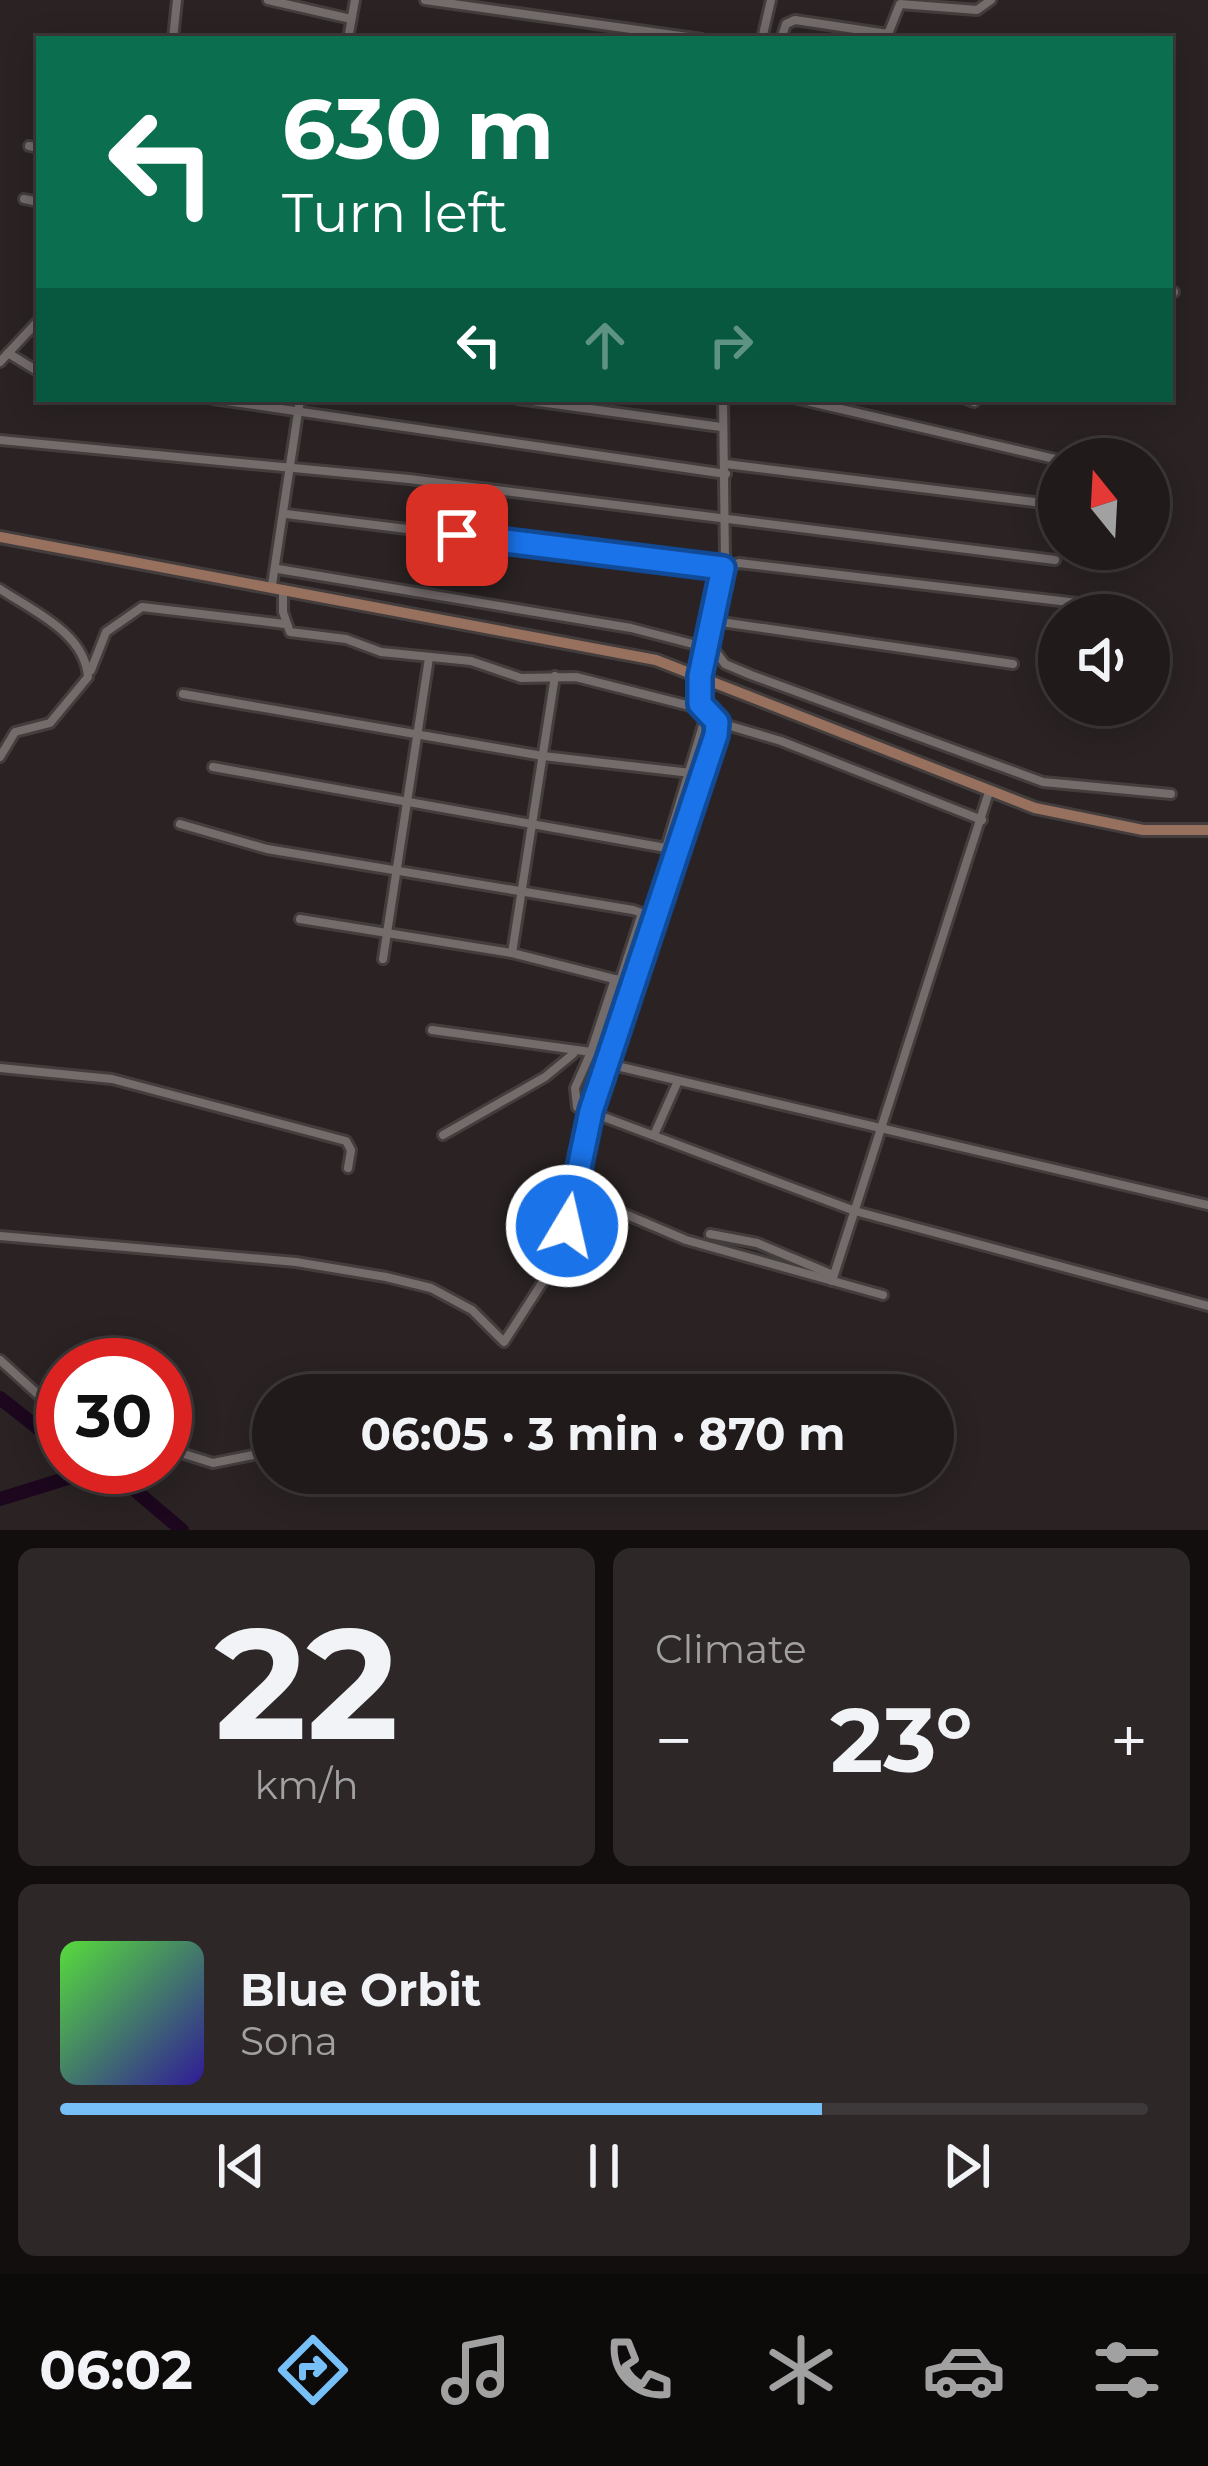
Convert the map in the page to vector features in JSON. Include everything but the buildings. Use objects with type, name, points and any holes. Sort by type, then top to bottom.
[{"type":"main road","points":[[0,537],[656,660],[1035,808],[1143,830],[1208,830]]},
{"type":"street","points":[[173,36],[177,0]]},
{"type":"street","points":[[268,0],[351,19]]},
{"type":"street","points":[[348,36],[355,0]]},
{"type":"street","points":[[425,0],[681,36]]},
{"type":"street","points":[[764,36],[771,0]]},
{"type":"street","points":[[782,36],[785,24],[795,20],[888,34],[900,4],[977,10],[991,0]]},
{"type":"street","points":[[24,199],[36,201]]},
{"type":"street","points":[[0,362],[36,323]]},
{"type":"street","points":[[8,353],[36,370]]},
{"type":"street","points":[[233,402],[726,469],[1038,503]]},
{"type":"street","points":[[285,624],[278,569],[300,402]]},
{"type":"street","points":[[540,402],[721,427]]},
{"type":"street","points":[[213,767],[666,848],[705,711],[700,676],[714,621],[727,518],[723,402]]},
{"type":"street","points":[[811,402],[1038,455]]},
{"type":"street","points":[[0,440],[292,468],[1038,558]]},
{"type":"street","points":[[286,514],[723,568],[739,563],[1038,598]]},
{"type":"street","points":[[278,569],[631,628],[709,646],[725,664],[995,767],[1043,782],[1171,794]]},
{"type":"street","points":[[0,589],[73,639],[88,664],[88,677]]},
{"type":"street","points":[[0,757],[15,732],[50,723],[88,677],[106,632],[142,607],[285,624],[303,635],[471,661],[521,678],[555,676],[705,711],[717,722],[782,741],[982,820]]},
{"type":"street","points":[[714,621],[1013,664]]},
{"type":"street","points":[[382,959],[421,735],[429,658]]},
{"type":"street","points":[[512,953],[555,676]]},
{"type":"street","points":[[182,694],[543,756],[691,773]]},
{"type":"street","points":[[0,1236],[296,1262],[386,1277],[431,1288],[472,1310],[504,1342],[560,1255],[591,1111],[704,779],[717,722]]},
{"type":"street","points":[[832,1278],[989,792]]},
{"type":"street","points":[[180,824],[267,848],[642,913],[573,1099],[577,1107],[855,1211],[1208,1306]]},
{"type":"street","points":[[299,919],[512,953],[634,984]]},
{"type":"street","points":[[432,1030],[591,1052]]},
{"type":"street","points":[[443,1135],[545,1077],[574,1053]]},
{"type":"street","points":[[607,1064],[1208,1205]]},
{"type":"street","points":[[0,1069],[112,1078],[346,1141],[352,1150],[348,1168]]},
{"type":"street","points":[[654,1135],[678,1081]]},
{"type":"street","points":[[569,1198],[606,1206],[695,1243],[883,1295]]},
{"type":"street","points":[[695,1243],[712,1231],[757,1243],[832,1278]]},
{"type":"street","points":[[0,1360],[36,1393]]},
{"type":"street","points":[[192,1456],[214,1463],[252,1455]]},
{"type":"waterway","points":[[0,1398],[36,1426]]},
{"type":"waterway","points":[[0,1499],[36,1488]]},
{"type":"waterway","points":[[139,1494],[182,1530]]},
{"type":"route","points":[[457,535],[723,568],[700,676],[700,704],[717,722],[716,735],[591,1111],[569,1198],[567,1226]]}]
